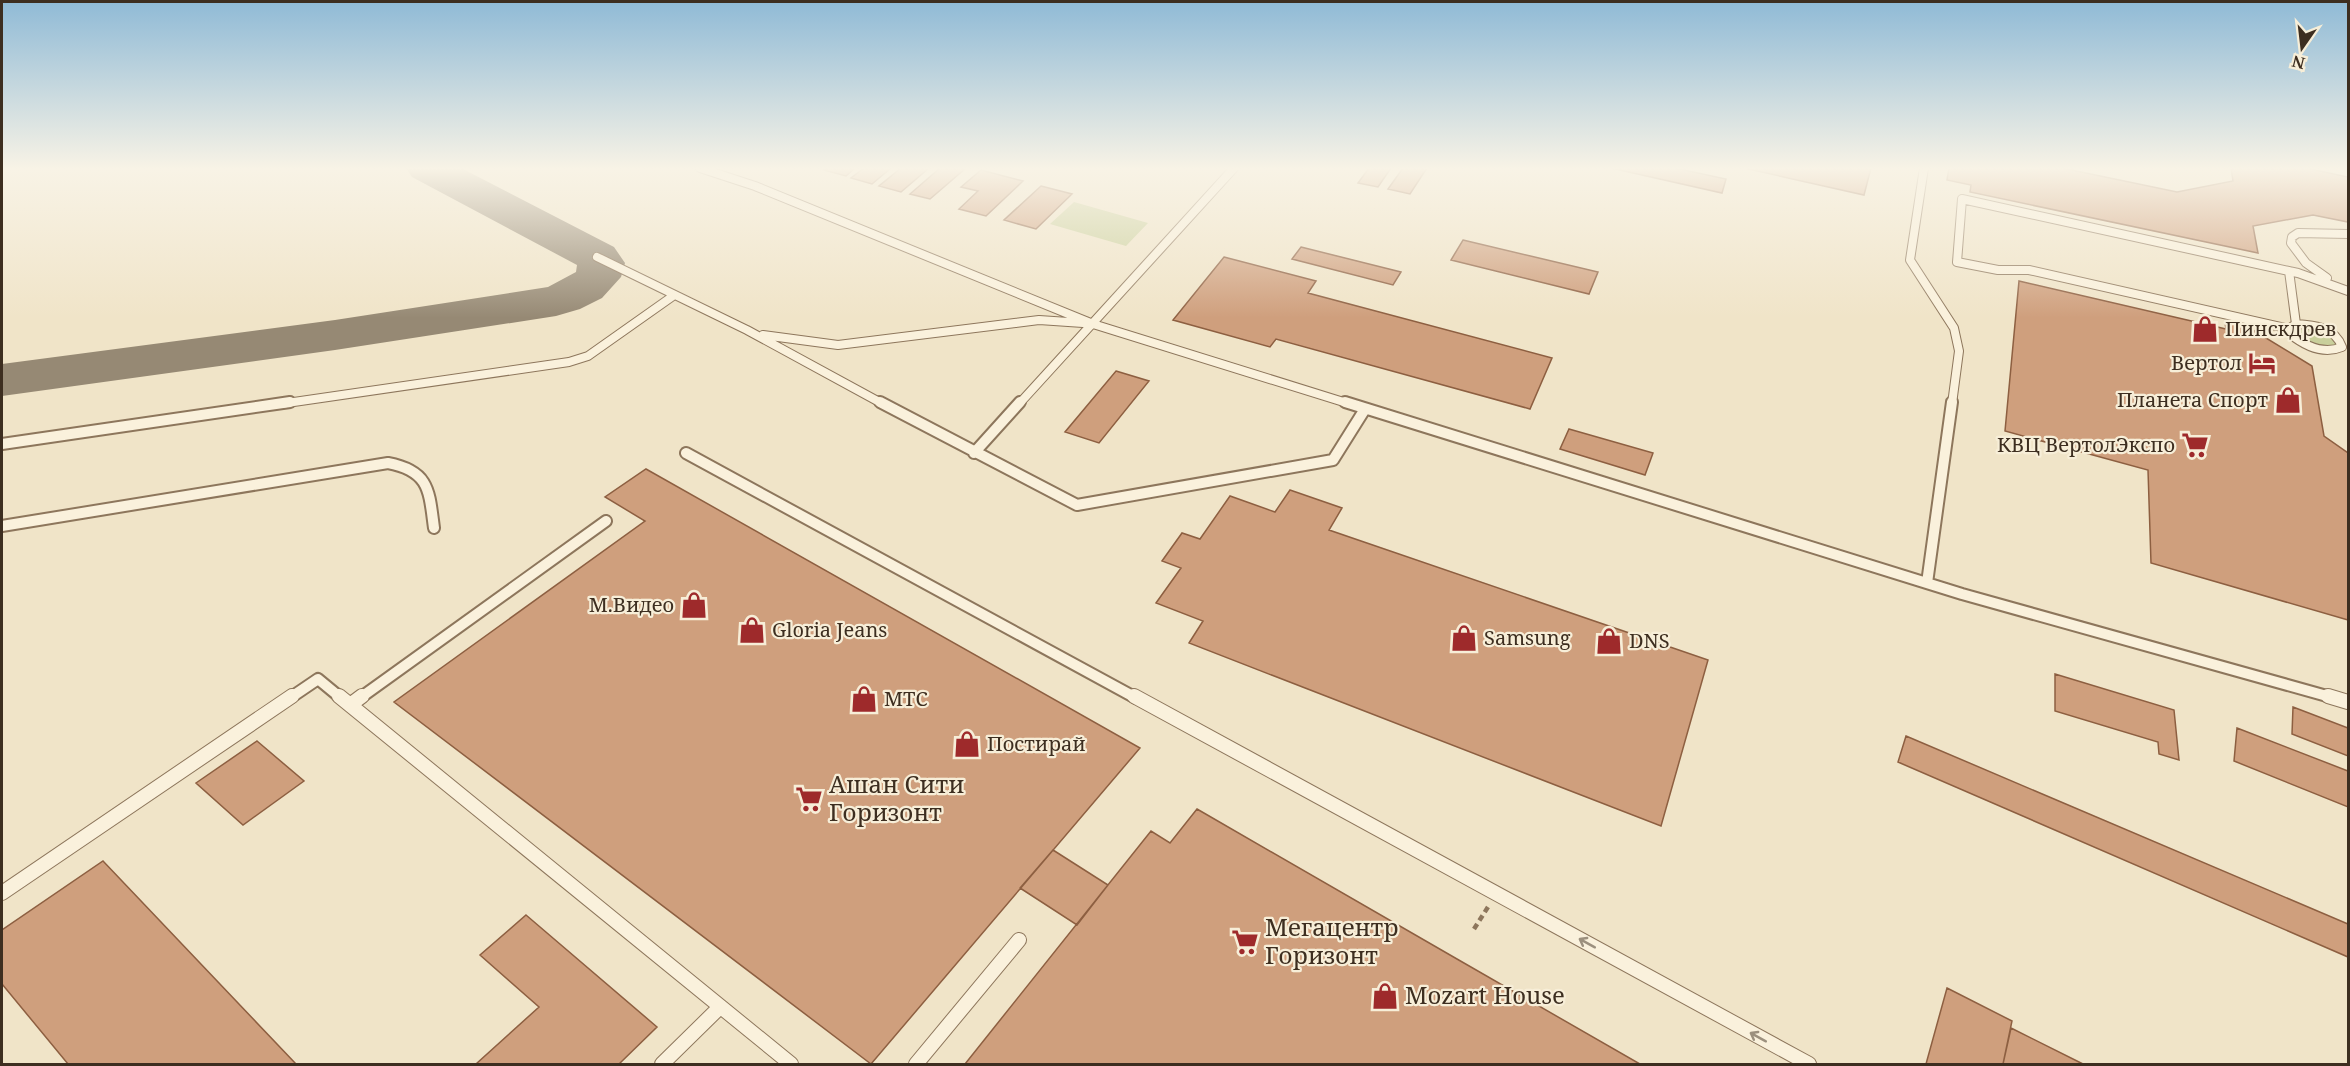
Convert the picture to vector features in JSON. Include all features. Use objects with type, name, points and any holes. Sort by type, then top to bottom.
[{"type":"lane","points":[[832,218],[1093,324],[1927,584],[2349,702]]},
{"type":"lane","points":[[974,453],[1189,218]]},
{"type":"lane","points":[[1916,218],[1910,260],[1954,328],[1959,351],[1927,584]]},
{"type":"lane","points":[[1961,218],[1957,262],[1998,270],[2029,270],[2293,327],[2321,327],[2334,333],[2345,345],[2336,350],[2310,347],[2298,341],[2293,327],[2289,271]]},
{"type":"lane","points":[[2047,218],[2289,271],[2337,285]]},
{"type":"lane","points":[[2349,234],[2298,233],[2292,237],[2291,243],[2306,263],[2349,291]]},
{"type":"lane","points":[[597,257],[747,330],[974,453],[1077,505],[1333,460],[1365,409]]},
{"type":"lane","points":[[2,444],[569,362],[588,356],[674,296]]},
{"type":"lane","points":[[747,330],[774,338],[838,345],[1039,320],[1093,324]]},
{"type":"lane","points":[[686,453],[1809,1065]]},
{"type":"lane","points":[[2,526],[388,463],[405,465],[417,471],[428,485],[434,528]]},
{"type":"lane","points":[[350,705],[606,521]]},
{"type":"lane","points":[[2,893],[318,679],[718,1008],[791,1065]]},
{"type":"lane","points":[[916,1065],[1019,940]]},
{"type":"lane","points":[[662,1065],[718,1008]]},
{"type":"path","points":[[1474,929],[1495,893]]},
{"type":"green space","points":[[1057,218],[1129,218],[1148,223],[1126,246],[1050,224]]},
{"type":"green space","points":[[2301,327],[2322,331],[2337,345],[2323,348],[2296,335],[2295,330]]},
{"type":"building","points":[[1006,218],[1048,218],[1036,229],[1004,220]]},
{"type":"building","points":[[2092,218],[2298,218],[2253,226],[2258,253]]},
{"type":"building","points":[[2327,218],[2348,218],[2348,222]]},
{"type":"building","points":[[1463,240],[1598,272],[1589,294],[1451,260]]},
{"type":"building","points":[[1301,247],[1401,272],[1393,285],[1292,259]]},
{"type":"building","points":[[1224,257],[1316,281],[1308,293],[1552,358],[1530,409],[1276,339],[1270,347],[1173,320]]},
{"type":"building","name":"КВЦ ВертолЭкспо","points":[[2019,281],[2226,329],[2225,322],[2248,327],[2312,366],[2324,436],[2348,453],[2348,620],[2151,563],[2148,470],[2005,431]]},
{"type":"building","points":[[1116,371],[1149,381],[1099,443],[1065,432]]},
{"type":"building","points":[[1569,429],[1653,453],[1645,475],[1560,449]]},
{"type":"building","name":"Ашан Сити Горизонт","points":[[646,469],[1140,748],[871,1064],[394,702],[645,521],[605,497]]},
{"type":"building","points":[[1290,490],[1342,508],[1329,530],[1708,660],[1661,826],[1189,643],[1203,621],[1156,603],[1181,568],[1162,561],[1182,533],[1200,539],[1230,496],[1275,512]]},
{"type":"building","points":[[2055,674],[2174,710],[2179,760],[2159,754],[2158,742],[2055,711]]},
{"type":"building","points":[[2293,707],[2348,728],[2348,756],[2292,734]]},
{"type":"building","points":[[2237,728],[2348,771],[2348,807],[2234,761]]},
{"type":"building","points":[[1906,736],[2348,924],[2348,957],[1898,762]]},
{"type":"building","points":[[257,741],[304,781],[243,825],[196,783]]},
{"type":"building","name":"Мегацентр Горизонт","points":[[1197,809],[1640,1064],[965,1064],[1151,831],[1170,843]]},
{"type":"building","points":[[1053,850],[1108,885],[1077,925],[1020,888]]},
{"type":"building","points":[[103,861],[296,1064],[68,1064],[2,984],[2,930]]},
{"type":"building","points":[[526,915],[657,1027],[619,1064],[476,1064],[539,1007],[480,955]]},
{"type":"building","points":[[1947,988],[2012,1021],[2003,1064],[1926,1064]]},
{"type":"building","points":[[2011,1028],[2083,1064],[2003,1064]]},
{"type":"taxiway","points":[[2,380],[335,335],[556,301],[592,283],[600,270],[601,263],[597,257],[522,218]]},
{"type":"place","name":"Пинскдрев","points":[[2205,329]]},
{"type":"place","name":"Вертол","points":[[2262,363]]},
{"type":"place","name":"Планета Спорт","points":[[2288,400]]},
{"type":"place","name":"КВЦ ВертолЭкспо","points":[[2195,445]]},
{"type":"place","name":"М.Видео","points":[[694,605]]},
{"type":"place","name":"Gloria Jeans","points":[[752,630]]},
{"type":"place","name":"Samsung","points":[[1464,638]]},
{"type":"place","name":"DNS","points":[[1609,641]]},
{"type":"place","name":"МТС","points":[[864,699]]},
{"type":"place","name":"Постирай","points":[[967,744]]},
{"type":"place","name":"Ашан Сити Горизонт","points":[[809,799]]},
{"type":"place","name":"Мегацентр Горизонт","points":[[1245,942]]},
{"type":"place","name":"Mozart House","points":[[1385,996]]}]
